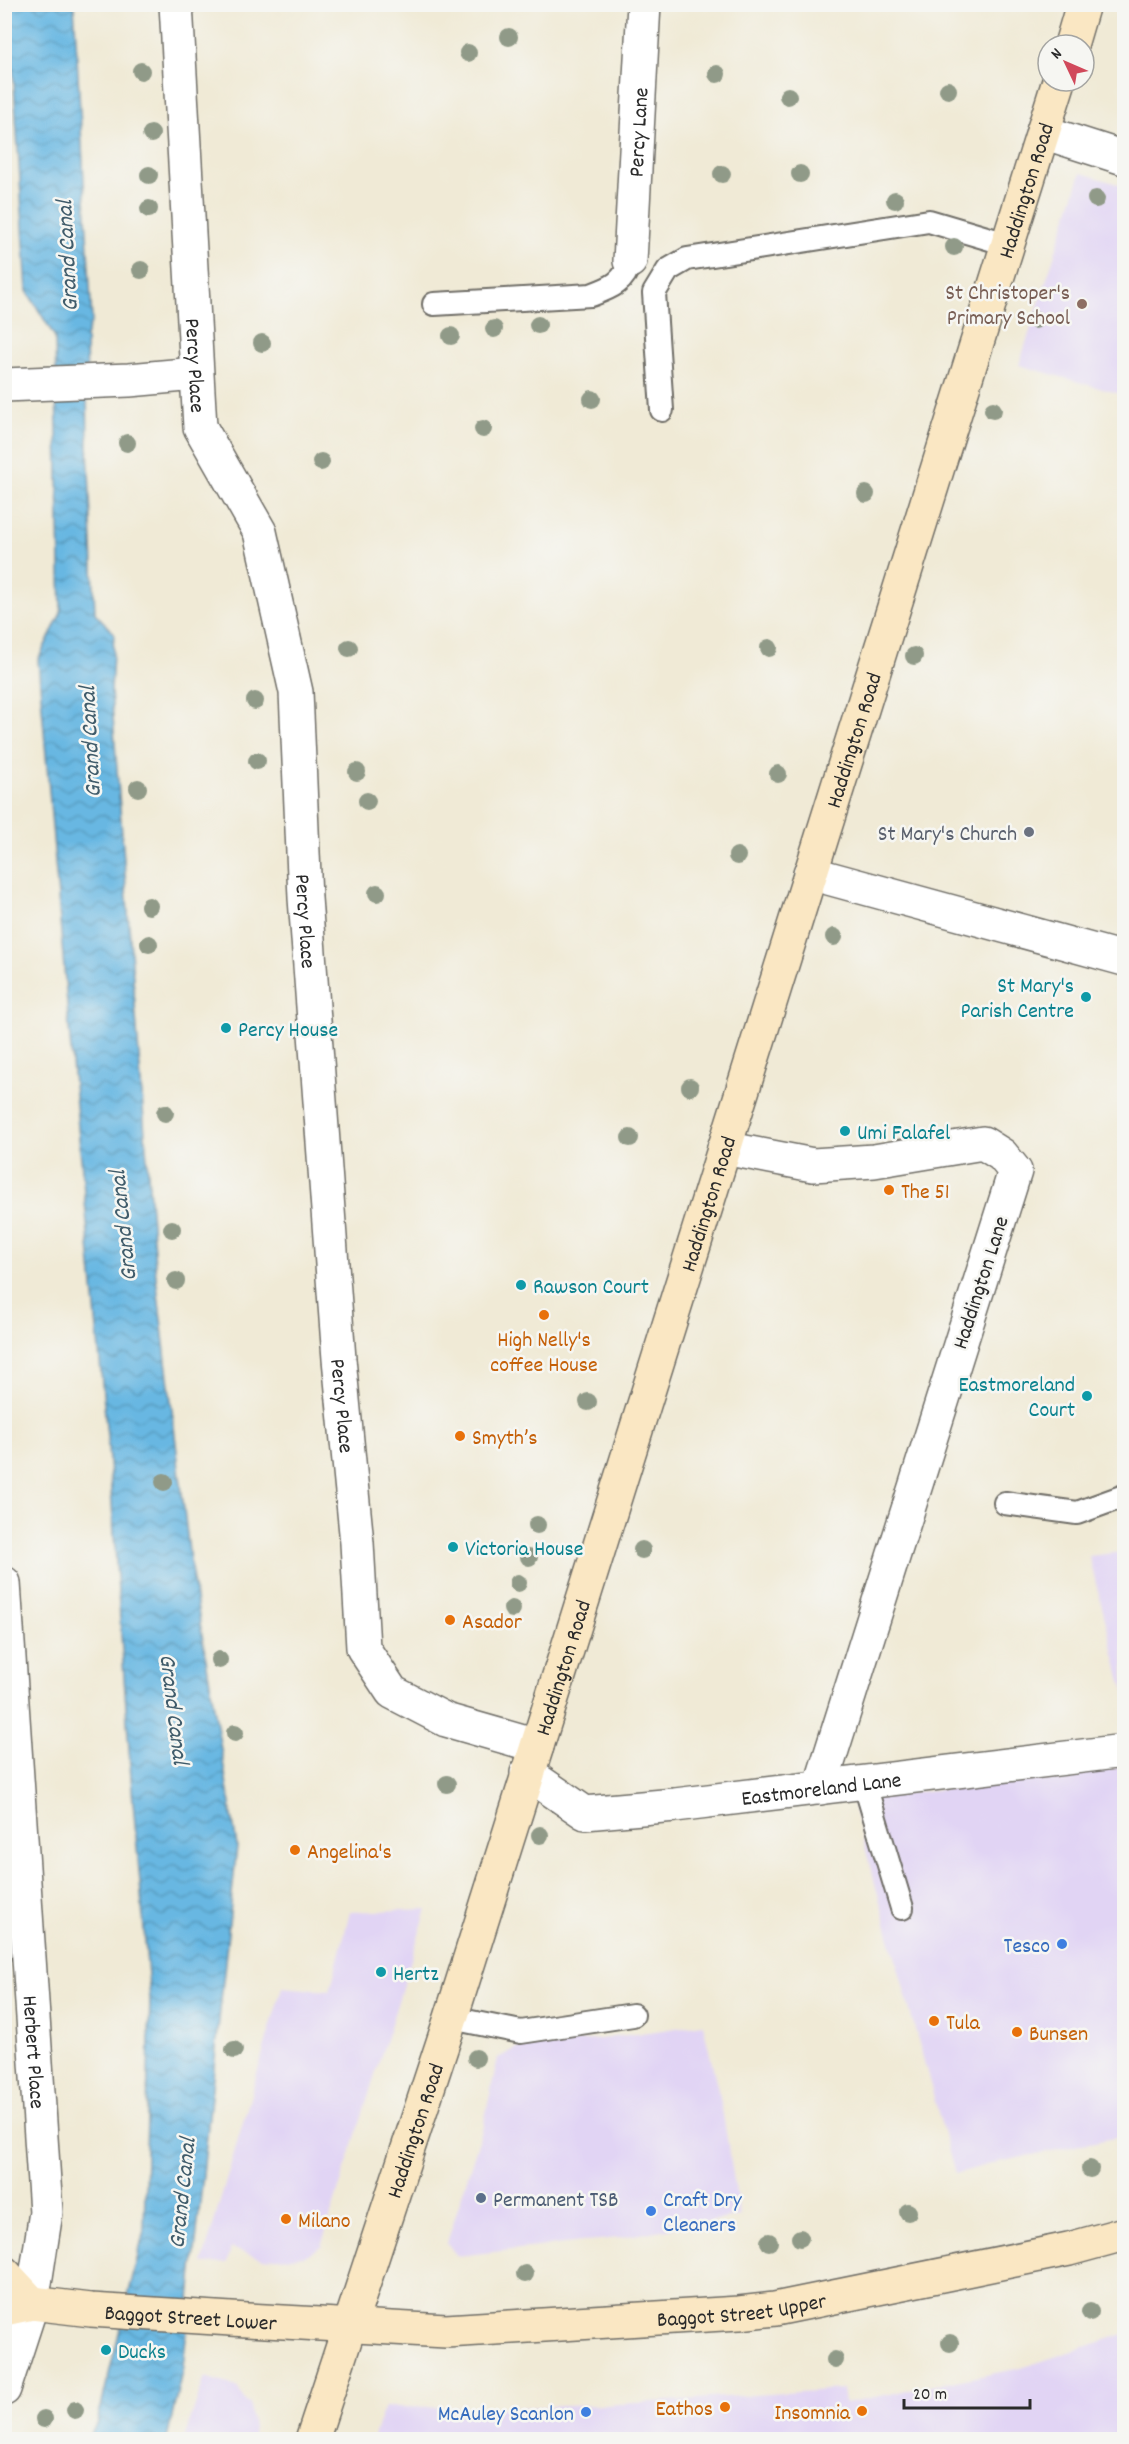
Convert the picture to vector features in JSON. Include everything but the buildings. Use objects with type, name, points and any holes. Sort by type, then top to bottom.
[{"type":"main road","points":[[1075,33],[1083,4]]},
{"type":"main road","name":"Haddington Road","points":[[312,2439],[451,2018],[1055,93]]},
{"type":"main road","name":"Baggot Street Upper","points":[[350,2326],[446,2331],[775,2309],[1068,2249],[1125,2234]]},
{"type":"main road","points":[[4,2273],[18,2306]]},
{"type":"main road","name":"Baggot Street Lower","points":[[18,2306],[350,2326]]},
{"type":"street","name":"Percy Place","points":[[176,4],[200,427],[260,532],[296,692],[305,898],[339,1359],[357,1543],[363,1648],[392,1692],[532,1760]]},
{"type":"street","name":"Percy Lane","points":[[630,261],[644,4]]},
{"type":"street","points":[[1043,132],[1125,158]]},
{"type":"street","points":[[9,385],[129,380],[196,374]]},
{"type":"street","points":[[810,873],[1125,959]]},
{"type":"street","name":"Haddington Lane","points":[[724,1148],[813,1165],[874,1161],[982,1143],[1002,1155],[1015,1171],[820,1788]]},
{"type":"street","name":"Herbert Place","points":[[4,1583],[46,2212],[18,2306],[4,2389]]},
{"type":"street","name":"Eastmoreland Lane","points":[[532,1760],[585,1814],[1125,1751]]},
{"type":"lane","points":[[662,410],[654,293],[668,270],[687,259],[929,221],[1007,244]]},
{"type":"lane","points":[[434,304],[591,295],[614,286],[627,274],[630,261]]},
{"type":"lane","points":[[1005,1503],[1077,1513],[1125,1496]]},
{"type":"lane","points":[[864,1782],[902,1908]]},
{"type":"lane","points":[[451,2018],[521,2032],[633,2015]]},
{"type":"shaded area","name":"St Christoper's Primary School","points":[[1081,173],[1124,186],[1124,395],[1019,365]]},
{"type":"shaded area","points":[[1124,1552],[1124,1693],[1089,1556]]},
{"type":"shaded area","points":[[1124,1767],[1124,2136],[994,2163],[955,2174],[852,1800]]},
{"type":"shaded area","points":[[427,1909],[321,2246],[305,2256],[263,2259],[231,2248],[227,2263],[202,2264],[282,1987],[330,1991],[350,1912]]},
{"type":"shaded area","points":[[703,2024],[721,2103],[740,2216],[617,2238],[457,2256],[447,2243],[483,2127],[498,2058],[525,2044],[594,2040]]},
{"type":"shaded area","points":[[1124,2334],[1124,2439],[373,2439],[384,2407],[490,2408],[607,2405],[843,2389],[845,2403],[1021,2368]]},
{"type":"shaded area","points":[[205,2377],[237,2387],[246,2403],[250,2404],[254,2439],[184,2439]]},
{"type":"water","name":"Grand Canal","points":[[9,5],[74,5],[92,320],[86,336],[95,613],[114,633],[111,691],[156,1277],[191,1568],[237,1846],[183,2367],[167,2439],[88,2439],[97,2423],[144,2231],[150,1999],[131,1778],[108,1447],[72,1063],[38,660],[61,613],[55,337],[27,291]]},
{"type":"place","name":"St Christoper's Primary School","points":[[1082,304]]},
{"type":"place","name":"St Mary's Church","points":[[1029,832]]},
{"type":"place","name":"St Mary's Parish Centre","points":[[1086,997]]},
{"type":"place","name":"Percy House","points":[[226,1028]]},
{"type":"place","name":"Umi Falafel","points":[[845,1131]]},
{"type":"place","name":"The 51","points":[[889,1190]]},
{"type":"place","name":"Rawson Court","points":[[521,1285]]},
{"type":"place","name":"High Nelly's coffee House","points":[[544,1315]]},
{"type":"place","name":"Eastmoreland Court","points":[[1087,1396]]},
{"type":"place","name":"Smyth’s","points":[[460,1436]]},
{"type":"place","name":"Victoria House","points":[[453,1547]]},
{"type":"place","name":"Asador","points":[[450,1620]]},
{"type":"place","name":"Angelina's","points":[[295,1850]]},
{"type":"place","name":"Tesco","points":[[1062,1944]]},
{"type":"place","name":"Hertz","points":[[381,1972]]},
{"type":"place","name":"Tula","points":[[934,2021]]},
{"type":"place","name":"Bunsen","points":[[1017,2032]]},
{"type":"place","name":"Permanent TSB","points":[[481,2198]]},
{"type":"place","name":"Craft Dry Cleaners","points":[[651,2211]]},
{"type":"place","name":"Milano","points":[[286,2219]]},
{"type":"place","name":"Ducks","points":[[106,2350]]},
{"type":"place","name":"Eathos","points":[[725,2407]]},
{"type":"place","name":"Insomnia","points":[[862,2411]]},
{"type":"place","name":"McAuley Scanlon","points":[[586,2412]]}]
